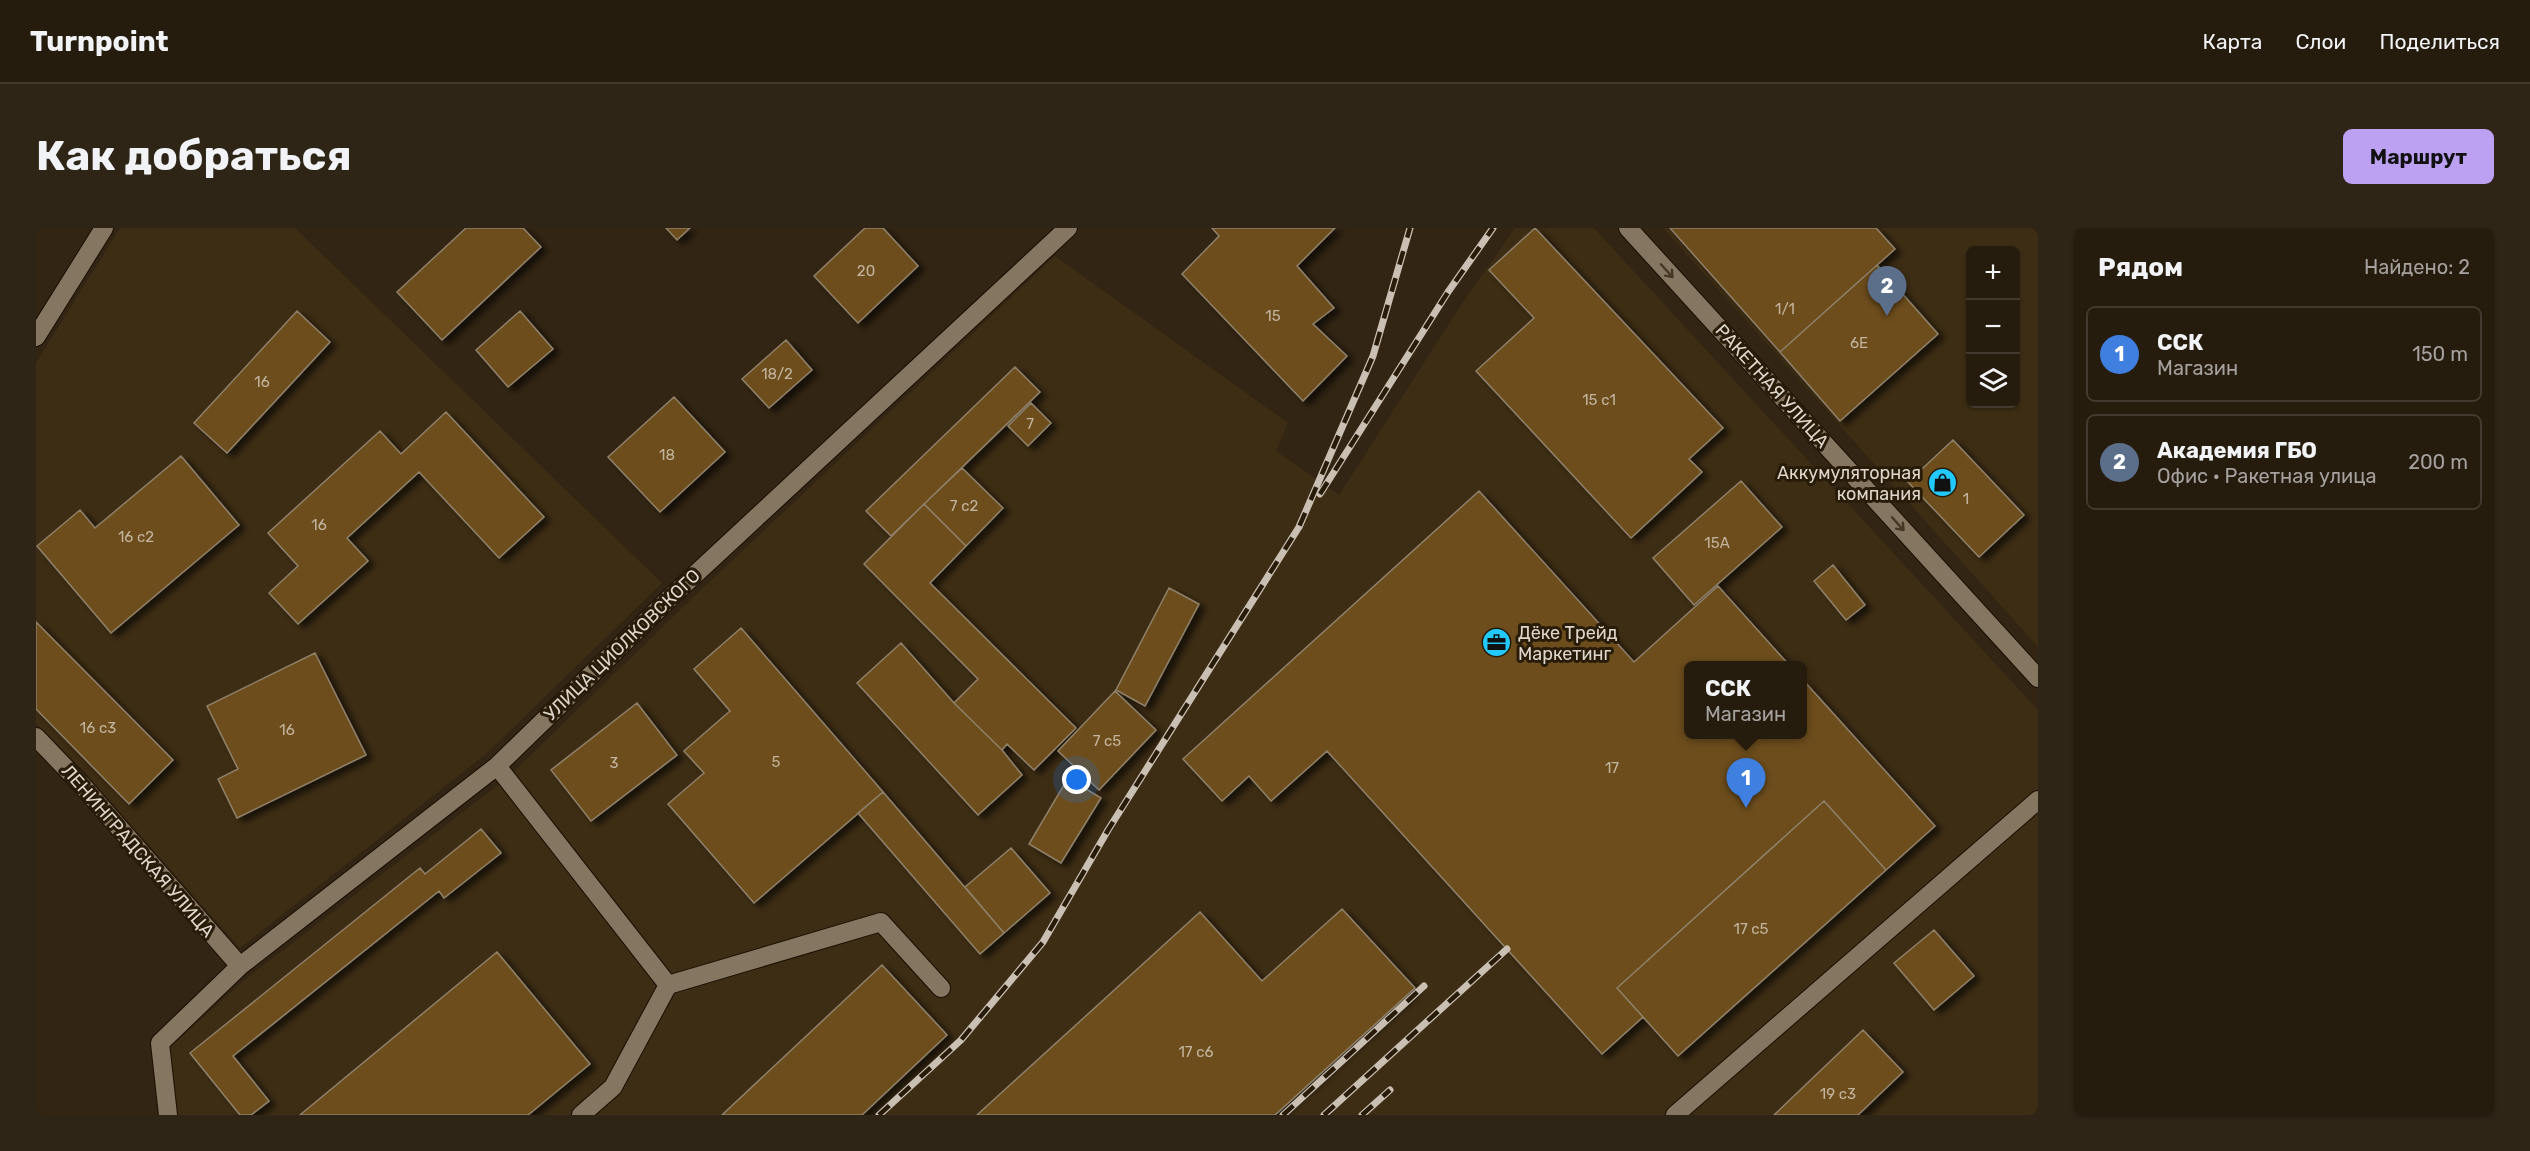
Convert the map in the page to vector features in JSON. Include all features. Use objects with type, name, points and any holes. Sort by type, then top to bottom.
[{"type":"street","points":[[36,337],[104,228]]},
{"type":"street","name":"УЛИЦА ЦИОЛКОВСКОГО","points":[[168,1115],[160,1043],[240,966],[496,766],[673,595],[1068,228]]},
{"type":"street","name":"РАКЕТНАЯ УЛИЦА","points":[[1628,228],[2038,678]]},
{"type":"street","name":"ЛЕНИНГРАДСКАЯ УЛИЦА","points":[[36,737],[81,783],[240,966]]},
{"type":"street","points":[[496,766],[668,985]]},
{"type":"street","points":[[1675,1115],[2038,800]]},
{"type":"street","points":[[581,1115],[613,1087],[668,985],[881,922],[941,988]]},
{"type":"shaded area","points":[[120,228],[295,228],[662,583],[486,754],[240,948],[88,776],[36,723],[36,363]]},
{"type":"shaded area","points":[[1515,228],[1594,228],[2038,710],[2038,1115],[176,1115],[169,1048],[248,977],[507,778],[683,607],[1055,256],[1288,423],[1276,451],[1339,495],[1461,305]]},
{"type":"shaded area","points":[[1663,228],[2038,228],[2038,647]]},
{"type":"building","points":[[466,228],[523,228],[541,247],[442,340],[397,292]]},
{"type":"building","points":[[666,228],[690,228],[677,240]]},
{"type":"building","points":[[865,228],[883,228],[918,266],[858,323],[814,276]]},
{"type":"building","points":[[1212,228],[1335,228],[1297,266],[1334,308],[1313,324],[1347,356],[1303,401],[1182,274],[1219,236]]},
{"type":"building","points":[[1535,228],[1723,428],[1689,459],[1702,472],[1631,538],[1476,371],[1534,318],[1489,270]]},
{"type":"building","points":[[1670,228],[1876,228],[1895,249],[1780,352]]},
{"type":"building","points":[[1877,265],[1938,334],[1840,421],[1780,352]]},
{"type":"building","points":[[297,311],[330,342],[227,453],[194,423]]},
{"type":"building","points":[[520,311],[553,349],[508,387],[476,350]]},
{"type":"building","points":[[786,340],[812,370],[769,408],[742,379]]},
{"type":"building","points":[[1015,367],[1040,392],[891,536],[866,511]]},
{"type":"building","points":[[674,397],[725,452],[660,512],[608,457]]},
{"type":"building","points":[[1031,403],[1051,423],[1028,446],[1008,426]]},
{"type":"building","points":[[446,412],[544,517],[499,558],[419,472],[347,538],[368,561],[298,624],[269,593],[298,566],[268,533],[380,431],[401,454]]},
{"type":"building","points":[[1953,440],[2024,515],[1979,557],[1908,482]]},
{"type":"building","points":[[181,456],[239,525],[111,633],[37,546],[80,510],[95,528]]},
{"type":"building","points":[[962,468],[1003,508],[966,546],[924,504]]},
{"type":"building","points":[[1741,481],[1782,527],[1694,605],[1653,558]]},
{"type":"building","points":[[1479,491],[1634,662],[1718,586],[1786,661],[1684,661],[1684,739],[1807,739],[1807,684],[1935,826],[1886,870],[1824,801],[1617,988],[1643,1017],[1602,1054],[1327,751],[1271,801],[1249,776],[1222,801],[1183,759]]},
{"type":"building","points":[[924,504],[966,546],[930,583],[1076,728],[1034,770],[1007,744],[1002,750],[954,703],[978,679],[864,564]]},
{"type":"building","points":[[1833,565],[1865,605],[1846,620],[1814,581]]},
{"type":"building","points":[[1169,588],[1199,604],[1145,706],[1116,690]]},
{"type":"building","points":[[36,622],[173,760],[129,804],[36,709]]},
{"type":"building","points":[[741,628],[883,792],[754,903],[668,804],[704,773],[684,751],[730,711],[694,669]]},
{"type":"building","points":[[901,643],[954,703],[1002,750],[1022,775],[978,815],[857,683]]},
{"type":"building","points":[[315,653],[366,755],[237,818],[218,779],[238,769],[207,706]]},
{"type":"building","points":[[1115,691],[1156,730],[1099,790],[1058,751]]},
{"type":"building","points":[[637,703],[677,755],[591,821],[551,770]]},
{"type":"building","points":[[1068,778],[1101,798],[1061,863],[1029,844]]},
{"type":"building","points":[[883,792],[1004,933],[980,954],[858,813]]},
{"type":"building","points":[[1824,801],[1886,870],[1678,1056],[1617,988]]},
{"type":"building","points":[[481,829],[501,853],[444,898],[439,891],[233,1056],[269,1101],[251,1115],[240,1115],[190,1053],[420,868],[425,874]]},
{"type":"building","points":[[1011,848],[1050,893],[1004,933],[965,887]]},
{"type":"building","points":[[1342,909],[1415,988],[1275,1115],[977,1115],[1200,912],[1262,981]]},
{"type":"building","points":[[1934,930],[1974,976],[1934,1010],[1894,963]]},
{"type":"building","points":[[497,952],[590,1064],[528,1115],[300,1115]]},
{"type":"building","points":[[882,965],[947,1035],[862,1115],[722,1115]]},
{"type":"building","points":[[1863,1030],[1903,1072],[1858,1115],[1774,1115]]},
{"type":"railway","points":[[879,1115],[961,1040],[1043,942],[1108,830],[1299,527],[1373,356],[1410,228]]},
{"type":"railway","points":[[1320,494],[1448,292],[1493,228]]},
{"type":"railway","points":[[1324,1115],[1507,949]]},
{"type":"railway","points":[[1283,1115],[1424,986]]},
{"type":"railway","points":[[1362,1115],[1390,1090]]},
{"type":"place","name":"Академия ГБО","points":[[1887,316]]},
{"type":"place","name":"Аккумуляторная компания","points":[[1942,483]]},
{"type":"place","name":"Дёке Трейд Маркетинг","points":[[1497,643]]},
{"type":"place","name":"ССК","points":[[1746,808]]}]
